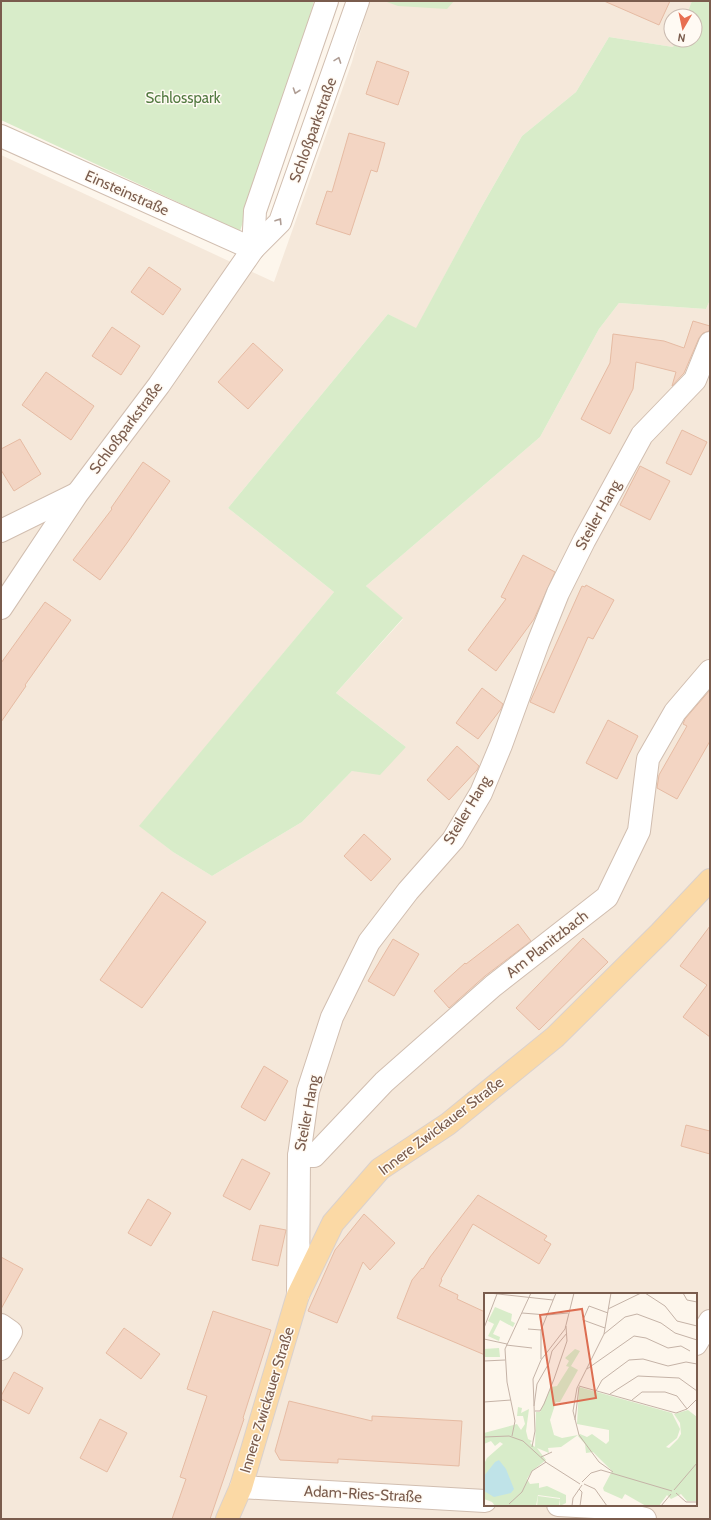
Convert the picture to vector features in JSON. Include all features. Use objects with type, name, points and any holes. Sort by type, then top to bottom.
[{"type":"main road","name":"Innere Zwickauer Straße","points":[[227,1519],[241,1487],[298,1295],[333,1223],[380,1169],[448,1124],[555,1037],[660,933],[710,880]]},
{"type":"street","name":"Schloßparkstraße","points":[[253,249],[255,211],[327,1]]},
{"type":"street","name":"Schloßparkstraße","points":[[1,608],[77,494],[159,385],[253,249],[280,222],[358,1]]},
{"type":"street","name":"Einsteinstraße","points":[[1,136],[253,249]]},
{"type":"street","name":"Steiler Hang","points":[[298,1295],[299,1156],[308,1091],[332,1017],[369,942],[408,891],[453,840],[481,793],[501,745],[558,593],[584,541],[642,435],[695,380],[710,343]]},
{"type":"street","points":[[1,531],[77,494]]},
{"type":"street","name":"Am Planitzbach","points":[[299,1156],[314,1156],[384,1082],[493,986],[607,897],[639,831],[648,759],[675,712],[710,672]]},
{"type":"street","points":[[697,1342],[710,1321]]},
{"type":"street","name":"Adam-Ries-Straße","points":[[241,1487],[484,1501]]},
{"type":"street","points":[[565,1506],[645,1519]]},
{"type":"shaded area","points":[[369,1],[692,1],[689,8],[663,8],[663,45],[609,37],[576,92],[522,136],[482,206],[416,329],[388,314],[228,508],[334,592],[140,826],[173,852],[212,876],[302,822],[352,771],[406,747],[336,693],[403,619],[366,586],[540,437],[599,329],[619,303],[706,309],[710,300],[710,1519],[1,1519],[1,155],[274,282],[352,62]]},
{"type":"green space","name":"Schlosspark","points":[[1,1],[314,1],[299,55],[240,231],[1,120]]},
{"type":"green space","points":[[384,1],[454,1],[447,9],[398,6]]},
{"type":"green space","points":[[692,1],[710,1],[710,300],[706,309],[619,303],[599,329],[540,437],[366,586],[403,618],[336,693],[406,747],[380,775],[352,771],[302,822],[212,876],[173,852],[139,826],[334,592],[228,508],[388,314],[416,328],[522,136],[576,92],[609,37],[663,45],[663,48],[703,48],[703,8],[689,8]]},
{"type":"building","points":[[604,1],[670,1],[667,8],[663,8],[663,16],[659,25]]},
{"type":"building","points":[[377,61],[409,72],[398,105],[366,94]]},
{"type":"building","points":[[349,133],[385,143],[377,172],[371,170],[350,235],[316,224],[327,191],[332,192]]},
{"type":"building","points":[[149,267],[181,289],[163,315],[131,292]]},
{"type":"building","points":[[693,321],[710,326],[710,328],[709,331],[703,333],[699,338],[684,373],[672,386],[676,372],[636,362],[633,389],[610,434],[581,419],[610,363],[613,334],[664,341],[684,348]]},
{"type":"building","points":[[112,327],[140,346],[121,375],[92,356]]},
{"type":"building","points":[[253,343],[283,370],[248,409],[218,382]]},
{"type":"building","points":[[46,372],[94,406],[71,440],[22,405]]},
{"type":"building","points":[[682,430],[707,442],[691,475],[666,463]]},
{"type":"building","points":[[20,439],[41,474],[14,491],[1,470],[1,449]]},
{"type":"building","points":[[143,462],[170,481],[100,580],[73,560],[112,509],[111,508]]},
{"type":"building","points":[[640,466],[670,481],[650,520],[620,505]]},
{"type":"building","points":[[523,555],[555,572],[534,619],[496,671],[468,650],[506,599],[501,597]]},
{"type":"building","points":[[586,585],[614,600],[593,639],[588,637],[554,713],[530,702],[582,586],[585,587]]},
{"type":"building","points":[[45,602],[71,620],[1,722],[1,663]]},
{"type":"building","points":[[482,688],[503,704],[501,709],[478,739],[456,723]]},
{"type":"building","points":[[710,690],[710,741],[677,799],[657,788],[659,775],[687,726],[683,724],[685,719]]},
{"type":"building","points":[[608,720],[638,736],[617,779],[586,763]]},
{"type":"building","points":[[457,746],[479,766],[449,800],[427,780]]},
{"type":"building","points":[[364,834],[391,859],[371,881],[344,856]]},
{"type":"building","points":[[162,892],[206,922],[142,1008],[100,980]]},
{"type":"building","points":[[518,924],[531,941],[485,976],[449,1008],[434,991],[465,963],[466,964]]},
{"type":"building","points":[[710,926],[710,1037],[683,1017],[707,985],[680,966]]},
{"type":"building","points":[[583,938],[608,962],[539,1030],[516,1008]]},
{"type":"building","points":[[393,939],[419,954],[394,996],[368,981]]},
{"type":"building","points":[[264,1066],[288,1081],[265,1121],[241,1107]]},
{"type":"building","points":[[686,1125],[710,1131],[710,1154],[681,1146]]},
{"type":"building","points":[[242,1159],[270,1173],[250,1210],[223,1196]]},
{"type":"building","points":[[478,1195],[547,1236],[544,1240],[551,1244],[539,1264],[473,1224],[441,1279],[442,1280],[439,1286],[458,1295],[457,1299],[484,1312],[484,1355],[397,1318],[412,1280],[422,1268],[423,1269],[430,1257]]},
{"type":"building","points":[[148,1199],[171,1213],[151,1246],[128,1233]]},
{"type":"building","points":[[364,1214],[395,1243],[370,1270],[363,1262],[337,1323],[308,1311],[335,1250]]},
{"type":"building","points":[[260,1225],[286,1230],[278,1266],[252,1260]]},
{"type":"building","points":[[1,1257],[23,1269],[1,1309]]},
{"type":"building","points":[[213,1311],[271,1330],[243,1418],[244,1419],[210,1519],[172,1519],[186,1479],[180,1477],[207,1396],[187,1389]]},
{"type":"building","points":[[124,1328],[160,1354],[141,1379],[106,1353]]},
{"type":"building","points":[[14,1372],[43,1388],[29,1414],[1,1399],[1,1396]]},
{"type":"building","points":[[289,1401],[372,1421],[372,1416],[462,1421],[459,1466],[338,1459],[338,1463],[280,1460],[275,1451]]},
{"type":"building","points":[[100,1419],[127,1433],[107,1472],[80,1458]]}]
